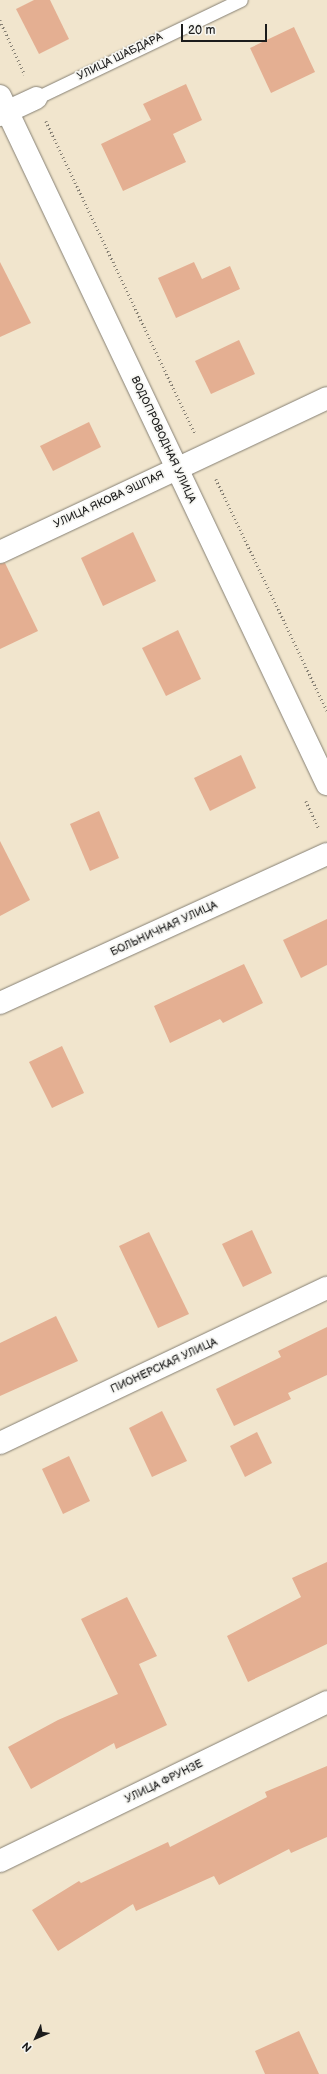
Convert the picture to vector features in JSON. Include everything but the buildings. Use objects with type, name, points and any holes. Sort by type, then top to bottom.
[{"type":"street","name":"УЛИЦА ШАБДАРА","points":[[2,107],[36,98]]},
{"type":"street","name":"ВОДОПРОВОДНАЯ УЛИЦА","points":[[2,107],[177,468],[327,784]]},
{"type":"street","name":"УЛИЦА ЯКОВА ЭШПАЯ","points":[[0,552],[327,398]]},
{"type":"street","name":"БОЛЬНИЧНАЯ УЛИЦА","points":[[0,1003],[327,854]]},
{"type":"street","name":"ПИОНЕРСКАЯ УЛИЦА","points":[[0,1443],[327,1288]]},
{"type":"street","name":"УЛИЦА ФРУНЗЕ","points":[[0,1861],[327,1702]]},
{"type":"lane","name":"УЛИЦА ШАБДАРА","points":[[36,98],[241,0]]},
{"type":"path","points":[[0,20],[327,711]]}]
